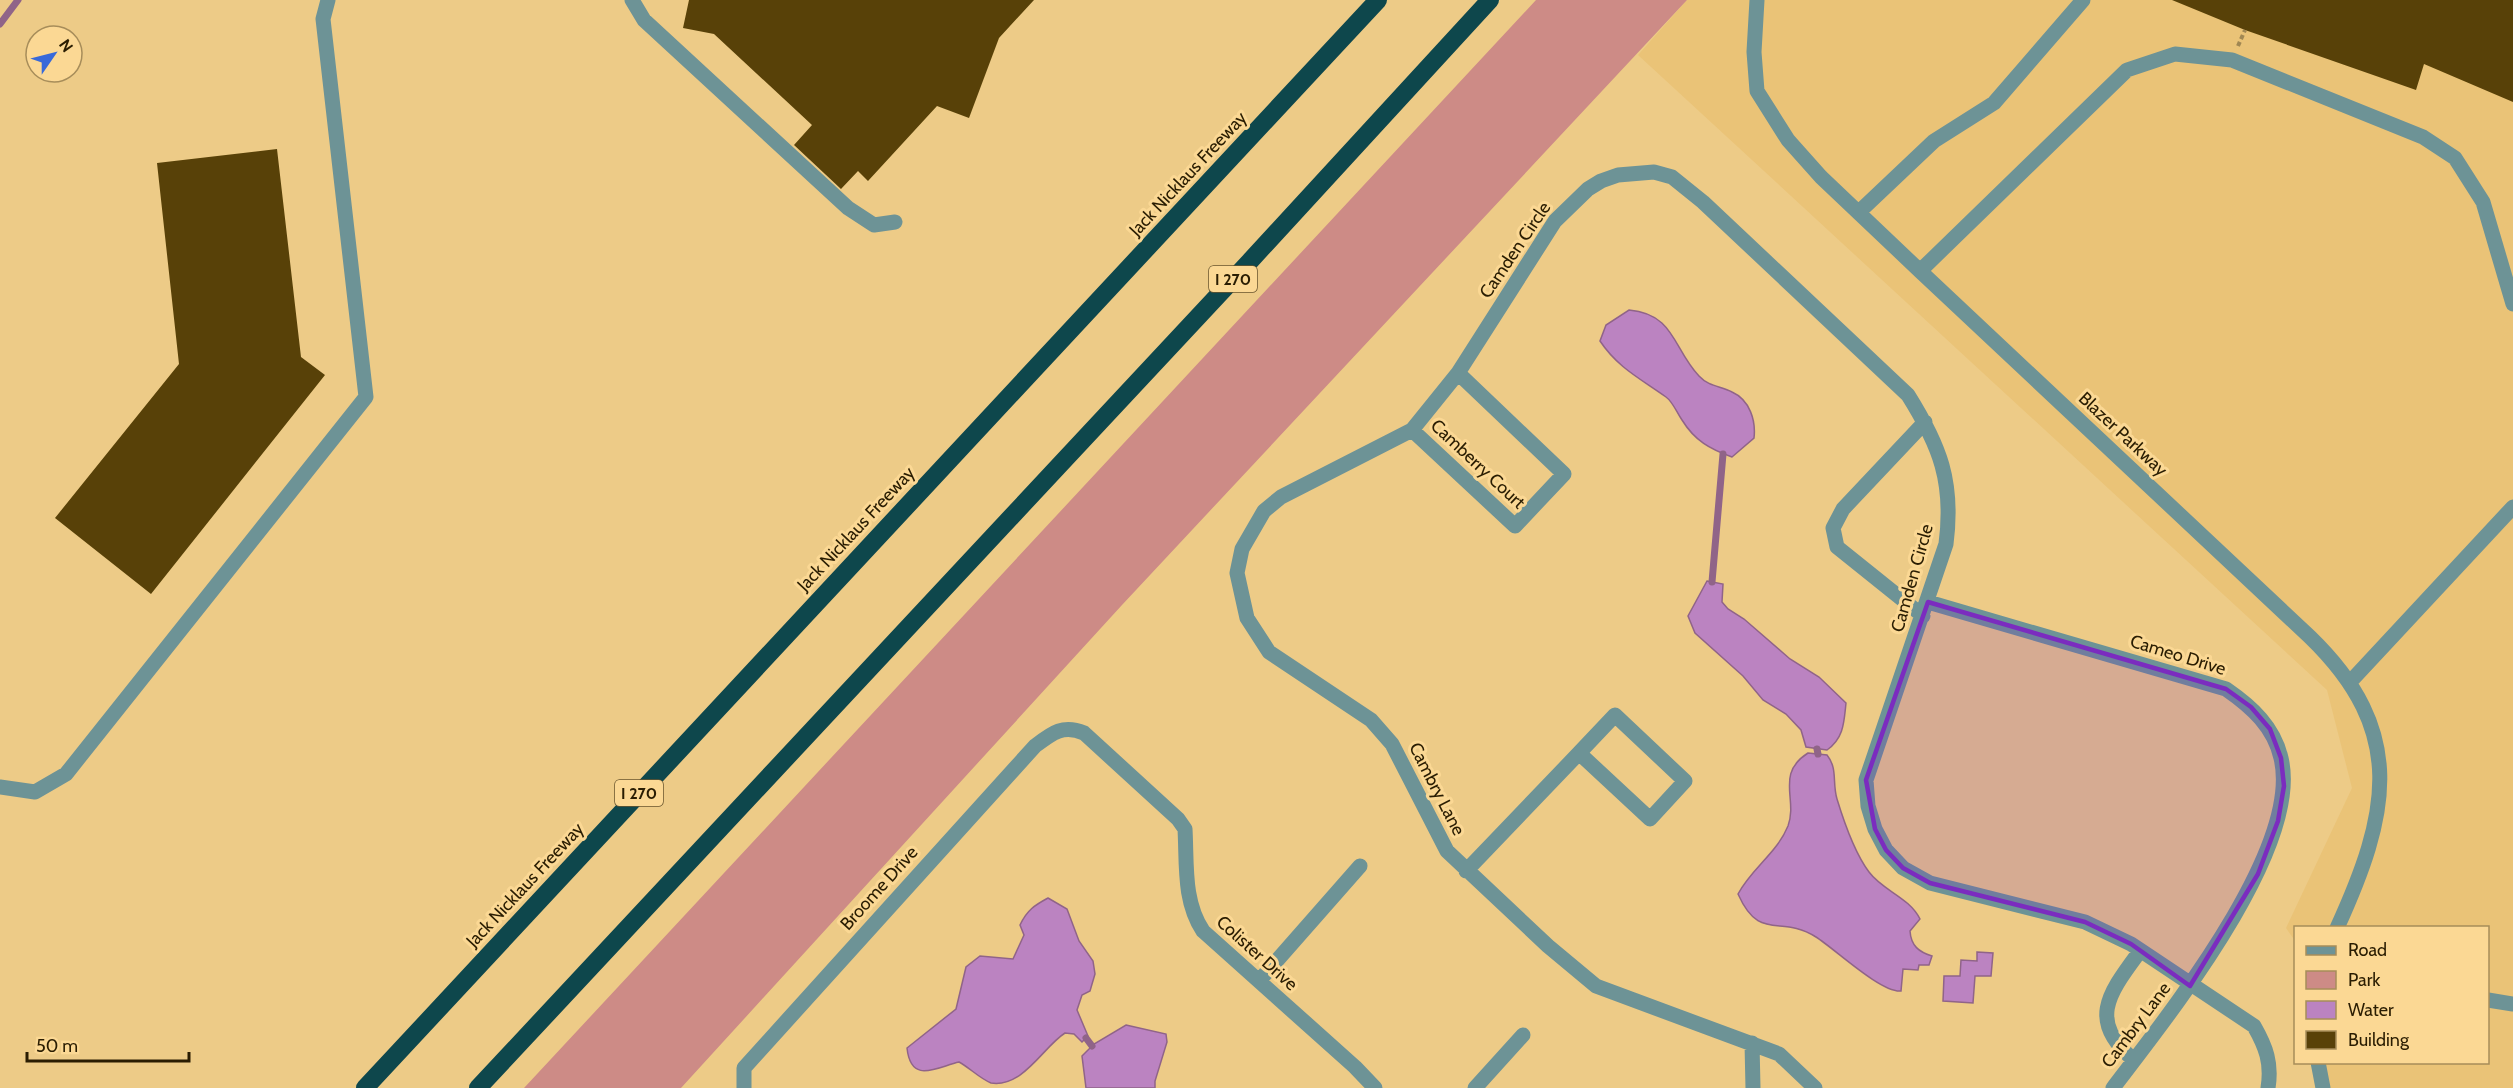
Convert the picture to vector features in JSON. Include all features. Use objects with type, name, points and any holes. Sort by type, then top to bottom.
[{"type":"highway","points":[[1311,72],[1366,0]]},
{"type":"highway","name":"Jack Nicklaus Freeway","points":[[365,1088],[1378,0]]},
{"type":"highway","name":"I 270","points":[[478,1088],[1251,260],[1490,0]]},
{"type":"street","points":[[0,787],[34,792],[66,774],[366,397],[323,19],[328,0]]},
{"type":"street","points":[[632,0],[644,20],[848,208],[874,225],[895,222]]},
{"type":"street","name":"Blazer Parkway","points":[[1757,0],[1754,52],[1758,91],[1788,140],[1821,177],[2310,637],[2351,681],[2372,724],[2381,776],[2378,814],[2368,852],[2337,926]]},
{"type":"street","points":[[1859,212],[1934,141],[1994,103],[2084,0]]},
{"type":"street","points":[[1920,271],[2127,70],[2175,54],[2232,60],[2423,137],[2455,158],[2483,202],[2513,304]]},
{"type":"street","name":"Camden Circle","points":[[1458,373],[1556,221],[1576,198],[1601,181],[1636,172],[1654,172],[1672,177],[1703,202],[1900,387],[1925,423],[1942,459],[1948,487],[1950,515],[1946,544],[1926,609],[1866,780],[1872,821],[1886,850],[1904,868],[1930,883],[2085,922],[2140,951],[2254,1026],[2265,1047],[2271,1069],[2268,1088]]},
{"type":"street","name":"Camberry Court","points":[[1412,430],[1515,526],[1564,474],[1458,373]]},
{"type":"street","name":"Cambry Lane","points":[[1458,373],[1412,430],[1281,497],[1264,511],[1242,549],[1237,573],[1247,618],[1269,652],[1371,720],[1392,744],[1409,772],[1429,819],[1447,851],[1466,872],[1596,986],[1779,1054],[1815,1088]]},
{"type":"street","points":[[1925,423],[1843,509],[1833,528],[1837,547],[1926,609]]},
{"type":"street","points":[[2351,681],[2513,507]]},
{"type":"street","name":"Cameo Drive","points":[[1926,609],[2226,689],[2252,707],[2270,729],[2282,758],[2284,786],[2278,821],[2258,874],[2190,986]]},
{"type":"street","points":[[1466,872],[1615,715],[1685,781],[1650,819],[1579,753]]},
{"type":"street","name":"Colister Drive","points":[[1063,728],[1072,728],[1084,733],[1178,819],[1185,829],[1189,903],[1193,917],[1203,931],[1355,1067],[1375,1088]]},
{"type":"street","name":"Broome Drive","points":[[744,1088],[744,1068],[773,1034],[1035,746],[1063,728]]},
{"type":"street","points":[[1259,981],[1360,866]]},
{"type":"street","points":[[2134,1060],[2118,1047],[2106,1021],[2112,990],[2140,951]]},
{"type":"street","name":"Cambry Lane","points":[[2113,1088],[2190,986]]},
{"type":"street","points":[[2489,1000],[2513,1004]]},
{"type":"street","points":[[1475,1088],[1522,1035]]},
{"type":"street","points":[[1752,1043],[1753,1088]]},
{"type":"street","points":[[2318,1064],[2323,1088]]},
{"type":"highlighted area","points":[[1928,602],[2226,689],[2251,707],[2270,729],[2281,758],[2284,786],[2278,821],[2258,874],[2190,986],[2131,944],[2085,922],[1930,883],[1903,868],[1886,850],[1875,829],[1866,780]]},
{"type":"shaded area","points":[[1687,0],[2513,0],[2513,1088],[2323,1088],[2318,1064],[2489,1064],[2489,926],[2294,926],[2294,940],[2286,928],[2352,788],[2327,690],[1638,55]]},
{"type":"green space","points":[[1536,0],[1687,0],[1122,605],[681,1088],[524,1088]]},
{"type":"water","points":[[1629,310],[1656,318],[1672,334],[1690,366],[1699,376],[1743,400],[1753,418],[1754,438],[1732,457],[1698,439],[1668,399],[1622,366],[1600,341],[1606,325]]},
{"type":"water","points":[[1707,581],[1723,584],[1722,602],[1728,609],[1744,619],[1790,659],[1819,677],[1846,703],[1840,735],[1827,750],[1806,747],[1801,730],[1786,714],[1763,700],[1743,676],[1695,633],[1688,616]]},
{"type":"water","points":[[1808,753],[1827,755],[1830,760],[1834,771],[1836,793],[1850,837],[1869,872],[1881,884],[1903,899],[1920,919],[1910,931],[1912,941],[1923,953],[1932,956],[1929,965],[1919,965],[1918,970],[1903,969],[1901,991],[1892,990],[1870,978],[1816,937],[1792,927],[1763,923],[1754,918],[1738,894],[1750,876],[1778,844],[1788,826],[1792,769]]},
{"type":"water","points":[[1048,898],[1067,909],[1079,941],[1093,961],[1095,974],[1090,991],[1082,995],[1077,1010],[1088,1036],[1082,1042],[1074,1034],[1065,1033],[1023,1073],[1002,1083],[991,1083],[959,1062],[934,1070],[919,1070],[909,1059],[907,1048],[956,1009],[966,967],[980,956],[1013,959],[1024,935],[1020,925],[1032,908]]},
{"type":"water","points":[[1977,952],[1993,953],[1991,976],[1975,976],[1973,1003],[1943,1001],[1944,976],[1960,976],[1961,960],[1977,961]]},
{"type":"water","points":[[1126,1025],[1166,1034],[1167,1042],[1155,1088],[1086,1088],[1082,1056],[1094,1044]]},
{"type":"building","points":[[689,0],[1034,0],[999,38],[969,118],[937,106],[868,181],[858,171],[841,189],[794,145],[812,125],[714,34],[683,28]]},
{"type":"building","points":[[2172,0],[2513,0],[2513,102],[2424,64],[2416,90],[2245,30]]},
{"type":"building","points":[[277,149],[301,357],[325,375],[151,594],[55,518],[179,364],[157,163]]},
{"type":"waterway","points":[[0,24],[18,0]]},
{"type":"waterway","points":[[1712,582],[1723,454]]},
{"type":"waterway","points":[[1817,749],[1818,754]]},
{"type":"waterway","points":[[1086,1038],[1092,1046]]}]
